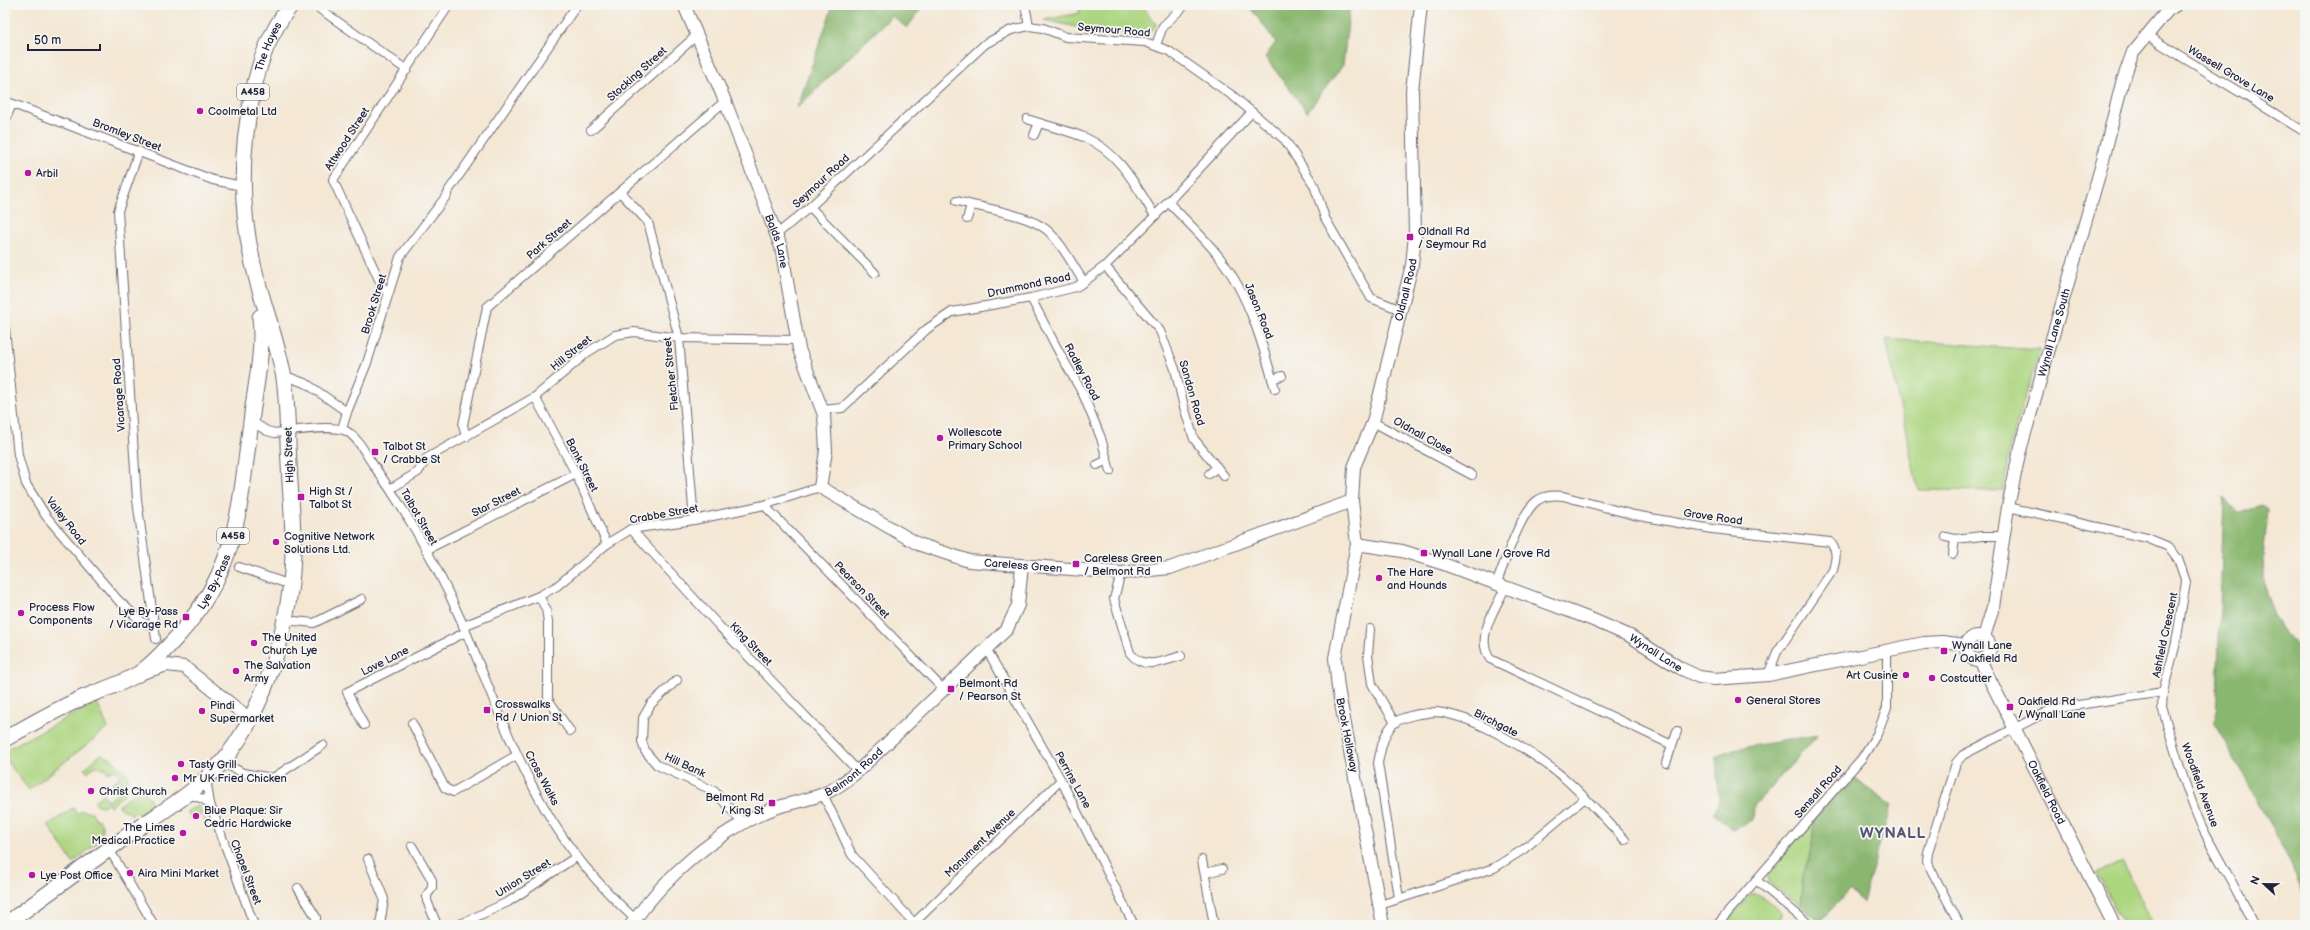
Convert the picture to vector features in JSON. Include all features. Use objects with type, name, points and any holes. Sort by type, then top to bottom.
[{"type":"highway","name":"The Hayes","points":[[242,186],[246,131],[260,64],[273,31],[291,5]]},
{"type":"highway","name":"A458","points":[[242,186],[244,221],[255,272]]},
{"type":"highway","name":"Lye By-Pass","points":[[5,739],[67,706],[137,674],[157,658],[193,619],[218,581],[235,531],[242,492],[250,421],[259,366],[262,332],[255,272]]},
{"type":"highway","name":"High Street","points":[[6,921],[187,794],[206,778],[222,762],[250,719],[268,675],[285,620],[291,585],[294,543],[288,432],[283,375],[255,272]]},
{"type":"highway","points":[[259,366],[271,373],[283,375]]},
{"type":"street","points":[[314,5],[406,70]]},
{"type":"street","name":"Attwood Street","points":[[388,293],[382,286],[333,180],[449,5]]},
{"type":"street","name":"Brook Street","points":[[342,429],[347,412],[367,363],[388,293],[403,250],[448,193],[577,5]]},
{"type":"street","name":"Balds Lane","points":[[684,5],[725,101],[745,156],[777,234],[799,349],[823,410],[826,451],[820,487]]},
{"type":"street","points":[[1024,5],[1029,26]]},
{"type":"street","points":[[1156,45],[1164,26],[1185,5]]},
{"type":"street","name":"Oldnall Road","points":[[1357,544],[1352,501],[1354,467],[1373,422],[1412,265],[1415,235],[1412,91],[1421,5]]},
{"type":"street","points":[[2146,35],[2168,10],[2176,5]]},
{"type":"street","name":"Seymour Road","points":[[777,234],[810,207],[985,44],[1011,30],[1029,26],[1043,28],[1066,37],[1145,42],[1170,50],[1252,112],[1285,140],[1314,185],[1325,218],[1371,298],[1401,310]]},
{"type":"street","name":"Stocking Street","points":[[591,130],[697,35]]},
{"type":"street","name":"Wassell Grove Lane","points":[[2146,35],[2305,132]]},
{"type":"street","name":"Wynall Lane South","points":[[1984,637],[1993,606],[2005,536],[2008,507],[2019,454],[2100,172],[2122,84],[2133,52],[2146,35]]},
{"type":"street","name":"Park Street","points":[[466,437],[463,425],[487,307],[725,101]]},
{"type":"street","name":"Bromley Street","points":[[8,103],[213,180],[242,186]]},
{"type":"street","points":[[5,120],[8,103]]},
{"type":"street","name":"Drummond Road","points":[[823,410],[842,408],[927,329],[952,312],[1031,298],[1076,287],[1084,282],[1105,266],[1155,216],[1252,112]]},
{"type":"street","points":[[1027,119],[1088,139],[1111,154],[1128,173],[1155,216]]},
{"type":"street","points":[[1034,135],[1039,123]]},
{"type":"street","name":"Vicarage Road","points":[[139,152],[118,212],[137,500],[153,626],[156,639]]},
{"type":"street","name":"Fletcher Street","points":[[620,192],[648,222],[679,338],[694,520]]},
{"type":"street","points":[[957,201],[971,206],[1000,211],[1039,224],[1046,230],[1084,282]]},
{"type":"street","name":"Jason Road","points":[[1168,202],[1220,258],[1240,291],[1254,323],[1275,389]]},
{"type":"street","points":[[967,219],[971,206]]},
{"type":"street","points":[[810,207],[875,273]]},
{"type":"street","name":"Sandon Road","points":[[1105,266],[1160,331],[1175,369],[1194,439],[1224,476]]},
{"type":"street","name":"Radley Road","points":[[1031,298],[1083,394],[1110,471]]},
{"type":"street","name":"Valley Road","points":[[5,329],[18,455],[26,484],[46,516],[118,600],[142,622],[153,626]]},
{"type":"street","name":"Hill Street","points":[[390,489],[418,472],[427,458],[535,397],[588,352],[615,335],[634,332],[679,338],[798,340]]},
{"type":"street","points":[[283,375],[307,384],[347,412]]},
{"type":"street","points":[[1272,379],[1282,376]]},
{"type":"street","name":"Bank Street","points":[[535,397],[576,474],[607,544]]},
{"type":"street","points":[[250,421],[267,431],[288,432],[342,429]]},
{"type":"street","name":"Oldnall Close","points":[[1373,422],[1465,467],[1472,474]]},
{"type":"street","name":"Talbot Street","points":[[342,429],[353,436],[390,489],[426,550],[464,629]]},
{"type":"street","points":[[1097,465],[1107,460]]},
{"type":"street","points":[[1209,474],[1217,467]]},
{"type":"street","name":"Star Street","points":[[426,550],[576,474]]},
{"type":"street","name":"Crabbe Street","points":[[464,629],[539,596],[581,567],[607,544],[631,529],[694,520],[764,505],[820,487]]},
{"type":"street","name":"Careless Green","points":[[820,487],[918,544],[970,561],[1121,574],[1170,568],[1352,501]]},
{"type":"street","name":"Grove Road","points":[[1501,586],[1527,513],[1538,500],[1553,495],[1563,496],[1634,515],[1712,529],[1830,542],[1834,546],[1836,558],[1833,570],[1776,652],[1768,674]]},
{"type":"street","name":"Pearson Street","points":[[764,505],[944,690]]},
{"type":"street","name":"Ashfield Crescent","points":[[1960,925],[1927,862],[1928,852],[1956,763],[1964,755],[2052,709],[2163,692],[2176,642],[2186,582],[2178,559],[2169,547],[2147,538],[2008,507]]},
{"type":"street","name":"King Street","points":[[631,529],[720,627],[858,771]]},
{"type":"street","points":[[1946,537],[1955,539],[1982,536],[2005,536]]},
{"type":"street","points":[[1953,554],[1955,539]]},
{"type":"street","name":"Wynall Lane","points":[[1357,544],[1402,551],[1441,563],[1630,636],[1680,668],[1699,677],[1714,679],[1768,674],[1939,642],[1966,645]]},
{"type":"street","name":"Brook Holloway","points":[[1357,544],[1335,658],[1338,688],[1383,925]]},
{"type":"street","name":"Belmont Road","points":[[633,922],[658,891],[694,857],[718,838],[771,810],[823,794],[840,785],[858,771],[987,650],[1007,629],[1016,612],[1022,566]]},
{"type":"street","points":[[239,567],[291,585]]},
{"type":"street","points":[[1121,574],[1114,599],[1130,653],[1134,658],[1148,664],[1181,656]]},
{"type":"street","points":[[1501,586],[1485,634],[1484,650],[1490,659],[1672,745]]},
{"type":"street","points":[[539,596],[546,608],[548,622],[548,699],[570,731]]},
{"type":"street","points":[[285,620],[314,623],[362,599]]},
{"type":"street","name":"Love Lane","points":[[364,726],[347,692],[464,629]]},
{"type":"street","name":"Cross Walks","points":[[464,629],[489,692],[517,755],[544,807],[576,857],[633,922]]},
{"type":"street","points":[[1370,629],[1368,655],[1372,684],[1395,723],[1387,733],[1381,748],[1378,763],[1399,898]]},
{"type":"street","points":[[1971,637],[1984,637],[1991,647],[1990,653],[1980,660],[1969,656],[1966,645],[1971,637]]},
{"type":"street","name":"Perrins Lane","points":[[987,650],[1061,780],[1134,925]]},
{"type":"street","name":"Sensall Road","points":[[1717,925],[1862,758],[1877,734],[1887,708],[1887,652]]},
{"type":"street","name":"Oakfield Road","points":[[1980,660],[2013,730],[2114,925]]},
{"type":"street","points":[[137,674],[167,665],[184,667],[250,719]]},
{"type":"street","name":"Hill Bank","points":[[677,680],[651,704],[643,718],[642,741],[645,750],[657,765],[714,790],[744,823]]},
{"type":"street","name":"Woodfield Avenue","points":[[2163,692],[2162,708],[2192,801],[2202,826],[2245,906],[2253,925]]},
{"type":"street","name":"Birchgate","points":[[1395,723],[1409,716],[1435,712],[1473,722],[1514,744],[1562,777],[1585,798],[1625,840]]},
{"type":"street","points":[[412,723],[445,788],[453,792],[517,755]]},
{"type":"street","points":[[1666,763],[1677,731]]},
{"type":"street","points":[[222,762],[243,773],[272,778],[323,745]]},
{"type":"street","name":"Chapel Street","points":[[206,778],[210,804],[254,925]]},
{"type":"street","name":"Monument Avenue","points":[[823,794],[852,855],[913,924],[1061,780]]},
{"type":"street","points":[[187,794],[203,798],[210,804]]},
{"type":"street","points":[[1380,905],[1494,868],[1524,849],[1585,798]]},
{"type":"street","points":[[412,846],[432,880],[432,888],[427,895],[426,901],[437,925]]},
{"type":"street","points":[[109,849],[154,925]]},
{"type":"street","name":"Union Street","points":[[458,925],[508,902],[576,857]]},
{"type":"street","points":[[368,859],[384,899],[380,925]]},
{"type":"street","points":[[1202,860],[1214,925]]},
{"type":"street","points":[[1205,873],[1222,869]]},
{"type":"street","points":[[1756,880],[1810,925]]},
{"type":"street","points":[[298,888],[316,917],[316,925]]},
{"type":"green space","points":[[833,5],[924,5],[907,28],[892,16],[797,108]]},
{"type":"green space","points":[[1078,5],[1141,5],[1157,25],[1147,34],[1091,30],[1044,20],[1080,13]]},
{"type":"green space","points":[[1248,5],[1350,5],[1343,65],[1307,112],[1265,57],[1276,42]]},
{"type":"green space","points":[[1886,339],[2040,350],[2010,445],[2003,491],[1918,490]]},
{"type":"green space","points":[[2224,497],[2237,513],[2261,505],[2268,510],[2263,559],[2265,589],[2274,615],[2286,635],[2302,650],[2304,659],[2301,673],[2301,687],[2305,698],[2305,897],[2288,858],[2216,725]]},
{"type":"green space","points":[[97,702],[108,728],[29,790],[5,759],[5,750]]},
{"type":"green space","points":[[1818,735],[1754,806],[1753,820],[1733,830],[1713,813],[1719,804],[1716,757],[1734,749]]},
{"type":"green space","points":[[101,754],[112,759],[128,776],[125,793],[110,807],[108,803],[103,806],[97,805],[94,801],[103,794],[108,801],[118,793],[111,784],[120,777],[114,769],[108,773],[104,767],[101,770],[97,765],[87,772],[84,769]]},
{"type":"green space","points":[[1853,778],[1891,805],[1863,902],[1849,891],[1819,922],[1800,906],[1803,875],[1811,853],[1815,817]]},
{"type":"green space","points":[[139,789],[142,789],[155,806],[141,815],[135,812],[131,815],[128,811],[122,810],[119,805]]},
{"type":"green space","points":[[199,806],[206,823],[202,814],[190,818],[186,811]]},
{"type":"green space","points":[[73,808],[77,814],[81,811],[92,812],[95,819],[99,820],[102,824],[102,838],[73,863],[48,825]]},
{"type":"green space","points":[[1815,817],[1811,853],[1803,875],[1800,906],[1768,882],[1768,874]]},
{"type":"green space","points":[[2123,861],[2153,925],[2124,925],[2097,874]]},
{"type":"green space","points":[[1756,893],[1766,899],[1782,914],[1774,925],[1731,925],[1727,921],[1750,894]]},
{"type":"place","name":"Coolmetal Ltd","points":[[200,111]]},
{"type":"place","name":"Arbil","points":[[28,173]]},
{"type":"place","name":"Oldnall Rd / Seymour Rd","points":[[1410,237]]},
{"type":"place","name":"Wollescote Primary School","points":[[940,438]]},
{"type":"place","name":"Talbot St / Crabbe St","points":[[375,452]]},
{"type":"place","name":"High St / Talbot St","points":[[301,497]]},
{"type":"place","name":"Cognitive Network Solutions Ltd.","points":[[276,542]]},
{"type":"place","name":"Wynall Lane / Grove Rd","points":[[1424,553]]},
{"type":"place","name":"Careless Green / Belmont Rd","points":[[1076,564]]},
{"type":"place","name":"The Hare and Hounds","points":[[1379,578]]},
{"type":"place","name":"Process Flow Components","points":[[21,613]]},
{"type":"place","name":"Lye By-Pass / Vicarage Rd","points":[[186,617]]},
{"type":"place","name":"The United Church Lye","points":[[254,643]]},
{"type":"place","name":"Wynall Lane / Oakfield Rd","points":[[1944,651]]},
{"type":"place","name":"The Salvation Army","points":[[236,671]]},
{"type":"place","name":"Art Cusine","points":[[1906,675]]},
{"type":"place","name":"Costcutter","points":[[1932,678]]},
{"type":"place","name":"Belmont Rd / Pearson St","points":[[951,689]]},
{"type":"place","name":"General Stores","points":[[1738,700]]},
{"type":"place","name":"Oakfield Rd / Wynall Lane","points":[[2010,707]]},
{"type":"place","name":"Crosswalks Rd / Union St","points":[[487,710]]},
{"type":"place","name":"Pindi Supermarket","points":[[202,711]]},
{"type":"place","name":"Tasty Grill","points":[[181,764]]},
{"type":"place","name":"Mr UK Fried Chicken","points":[[175,778]]},
{"type":"place","name":"Christ Church","points":[[91,791]]},
{"type":"place","name":"Belmont Rd / King St","points":[[772,803]]},
{"type":"place","name":"Blue Plaque: Sir Cedric Hardwicke","points":[[196,816]]},
{"type":"place","name":"The Limes Medical Practice","points":[[183,833]]},
{"type":"place","name":"Aira Mini Market","points":[[130,873]]},
{"type":"place","name":"Lye Post Office","points":[[32,875]]},
{"type":"district","name":"WYNALL","points":[[1893,833]]}]
